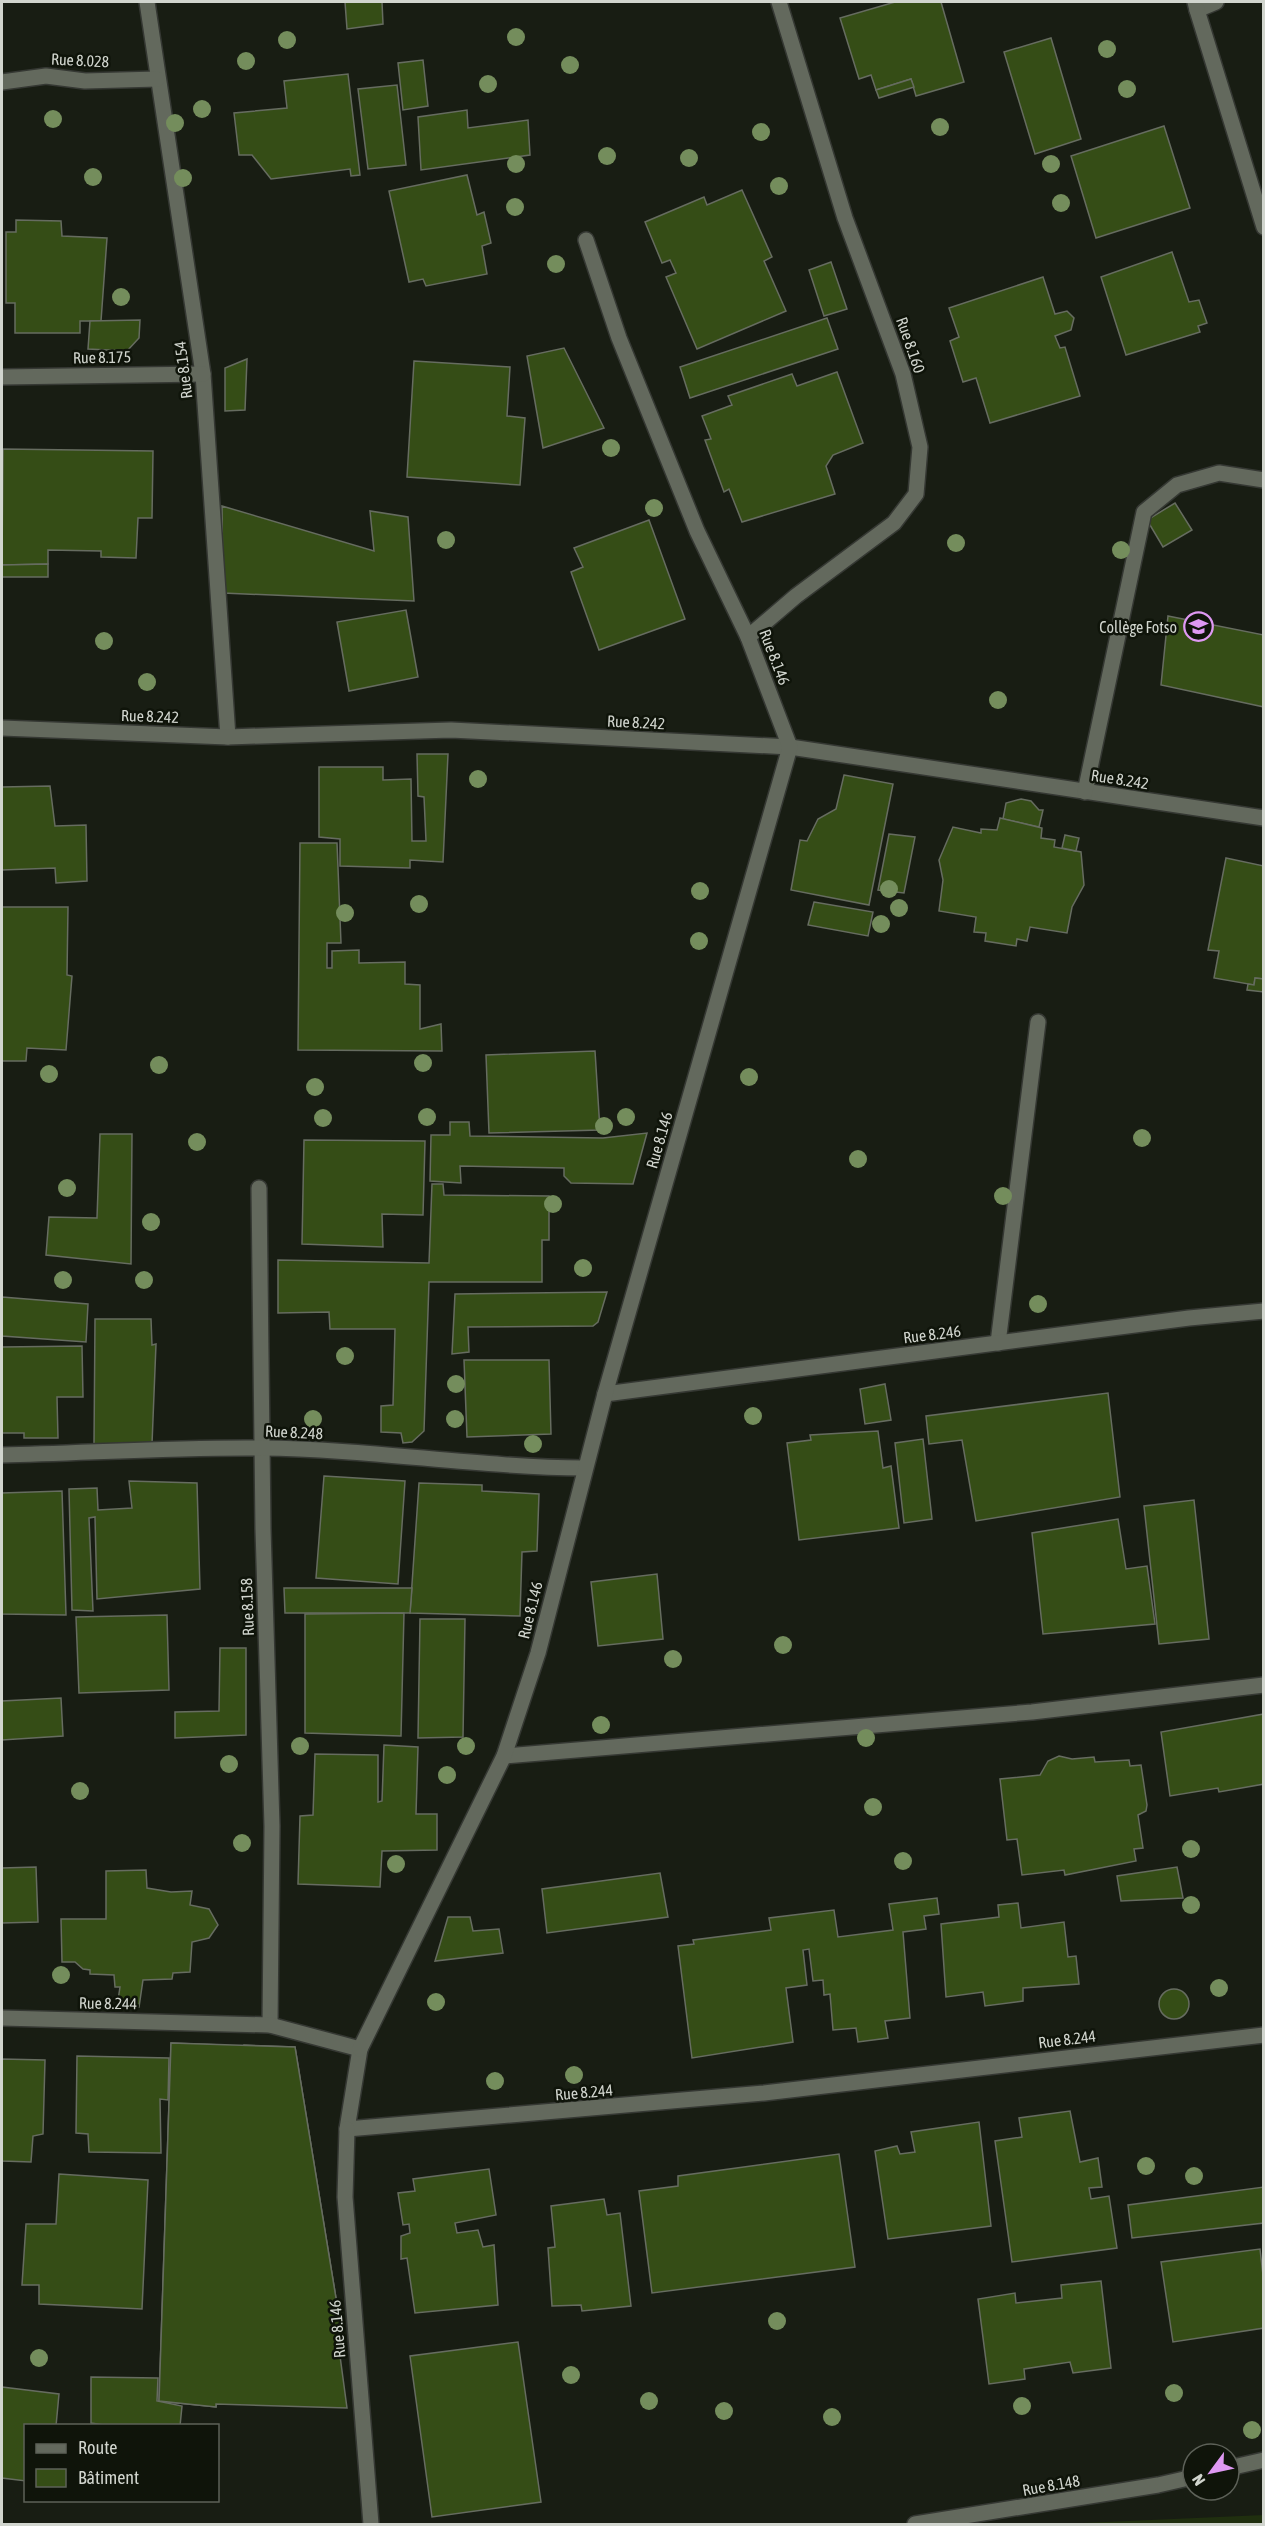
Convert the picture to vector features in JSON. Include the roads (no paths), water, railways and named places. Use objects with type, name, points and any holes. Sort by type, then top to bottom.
[{"type":"street","name":"Rue 8.154","points":[[147,2],[203,374],[228,737]]},
{"type":"street","name":"Rue 8.160","points":[[748,637],[796,596],[894,523],[916,494],[920,447],[903,374],[845,218],[780,2]]},
{"type":"street","points":[[1216,2],[1196,6],[1263,227]]},
{"type":"street","name":"Rue 8.028","points":[[2,82],[46,76],[85,81],[157,79]]},
{"type":"street","name":"Rue 8.146","points":[[360,2049],[504,1755],[538,1653],[604,1394],[790,747],[748,637],[697,531],[619,338],[586,240]]},
{"type":"street","name":"Rue 8.175","points":[[2,377],[203,374]]},
{"type":"street","points":[[1085,792],[1144,512],[1177,485],[1219,473],[1263,480]]},
{"type":"street","name":"Rue 8.242","points":[[2,729],[228,737],[451,730],[790,747],[1263,819]]},
{"type":"street","points":[[998,1343],[1038,1022]]},
{"type":"street","name":"Rue 8.158","points":[[259,1188],[262,1448],[272,1826],[270,2025]]},
{"type":"street","name":"Rue 8.246","points":[[604,1394],[1189,1318],[1263,1311]]},
{"type":"street","name":"Rue 8.248","points":[[2,1455],[262,1448],[431,1458],[530,1467],[584,1468]]},
{"type":"street","points":[[504,1755],[1032,1712],[1263,1685]]},
{"type":"street","name":"Rue 8.244","points":[[2,2018],[270,2025],[360,2049]]},
{"type":"street","name":"Rue 8.244","points":[[347,2129],[764,2093],[1263,2035]]},
{"type":"street","points":[[347,2129],[360,2049]]},
{"type":"street","name":"Rue 8.146","points":[[347,2129],[345,2197],[371,2524]]},
{"type":"street","points":[[1241,2465],[1263,2460]]},
{"type":"street","name":"Rue 8.148","points":[[915,2524],[1112,2493],[1181,2479]]},
{"type":"place","name":"Collège Fotso","points":[[1198,627]]}]
